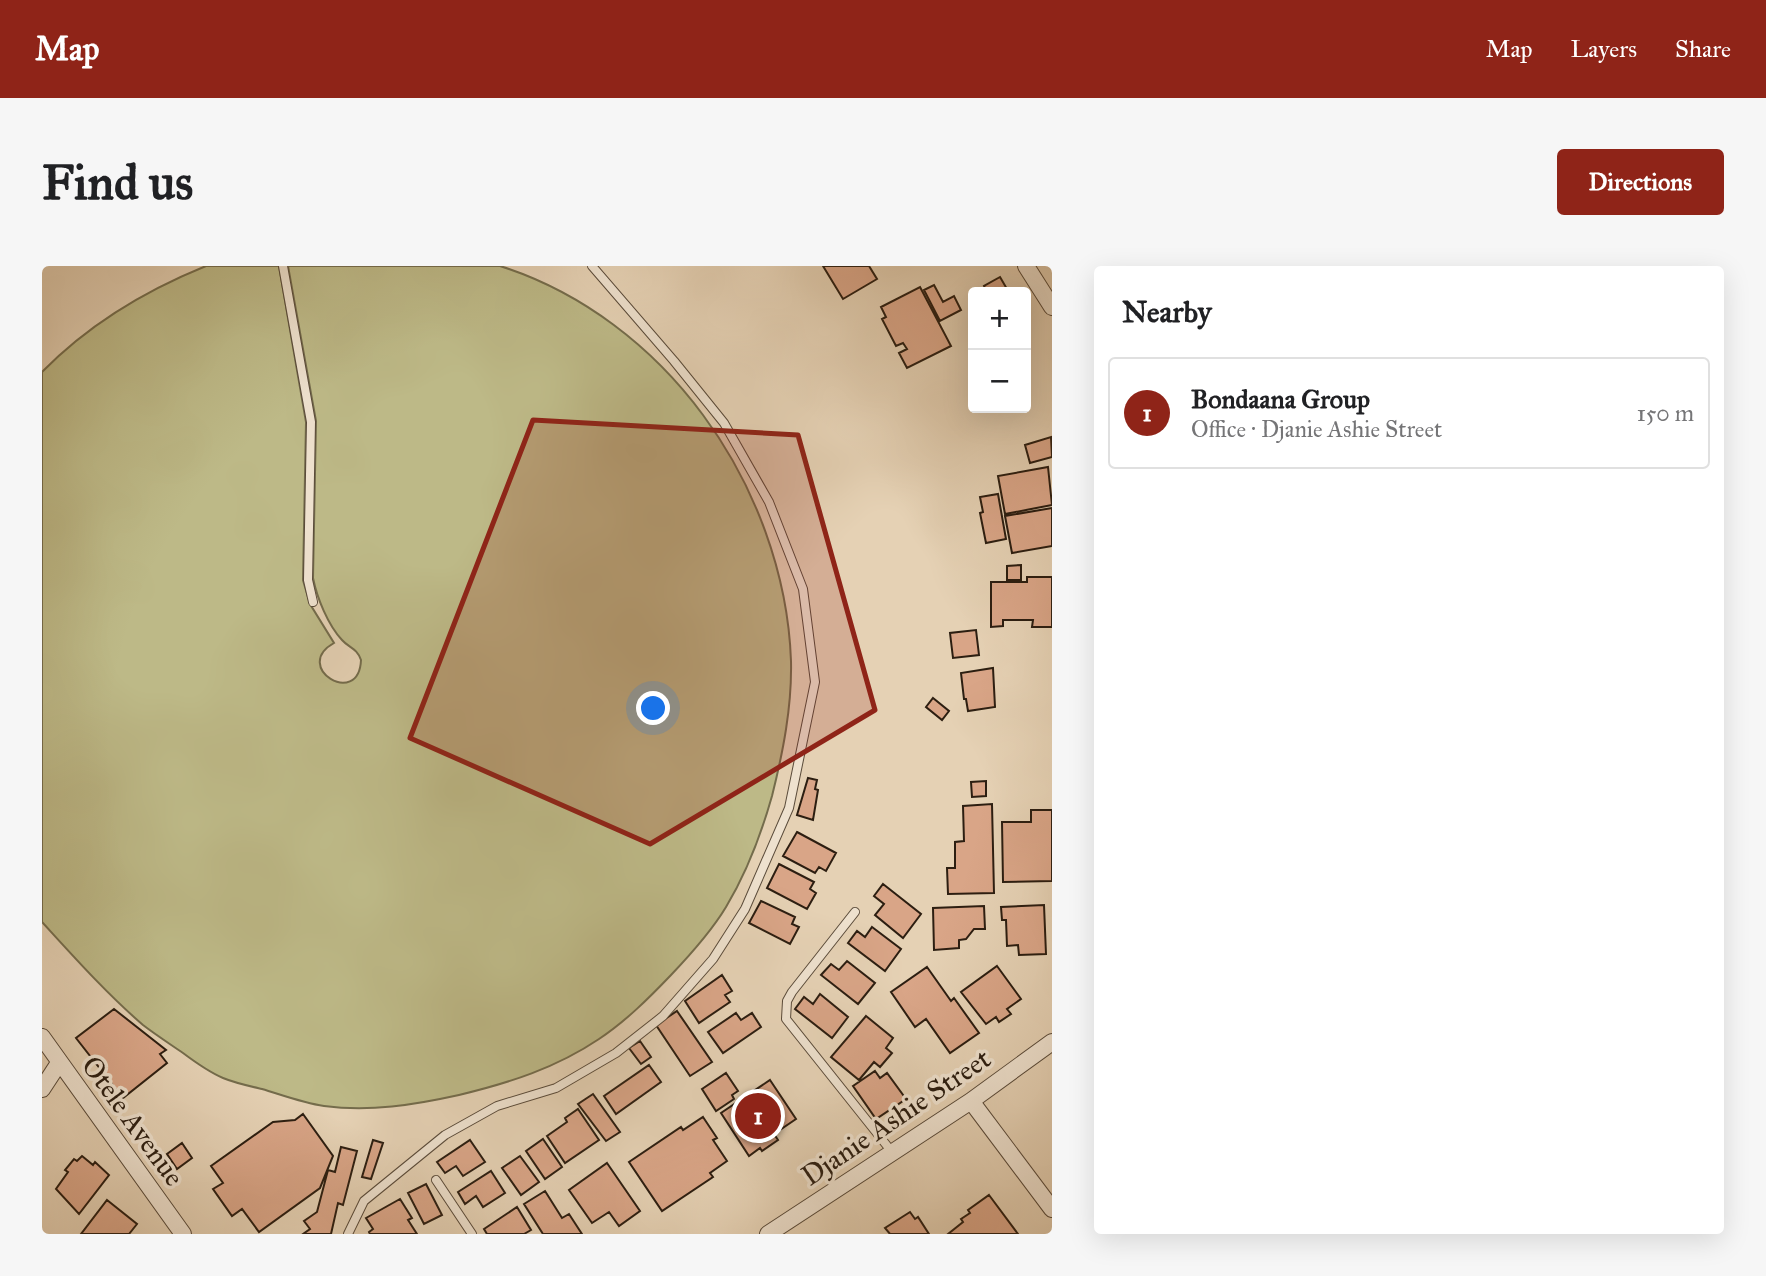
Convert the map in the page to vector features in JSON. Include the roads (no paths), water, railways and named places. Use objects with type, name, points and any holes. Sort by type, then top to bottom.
[{"type":"street","points":[[1026,266],[1052,307]]},
{"type":"street","name":"Otele Avenue","points":[[42,1037],[183,1234]]},
{"type":"street","name":"Djanie Ashie Street","points":[[768,1234],[971,1101],[1052,1042]]},
{"type":"street","points":[[42,1089],[59,1063]]},
{"type":"street","points":[[971,1101],[1052,1209]]},
{"type":"lane","points":[[283,266],[311,422],[308,580],[313,602]]},
{"type":"lane","points":[[348,1234],[364,1201],[445,1135],[497,1106],[556,1088],[616,1053],[663,1016],[713,959],[745,909],[789,808],[815,682],[803,589],[769,502],[723,423],[592,266]]},
{"type":"lane","points":[[855,912],[786,1001],[786,1019],[892,1152]]},
{"type":"lane","points":[[436,1180],[472,1234]]},
{"type":"place","name":"Bondaana Group","points":[[758,1116]]}]
